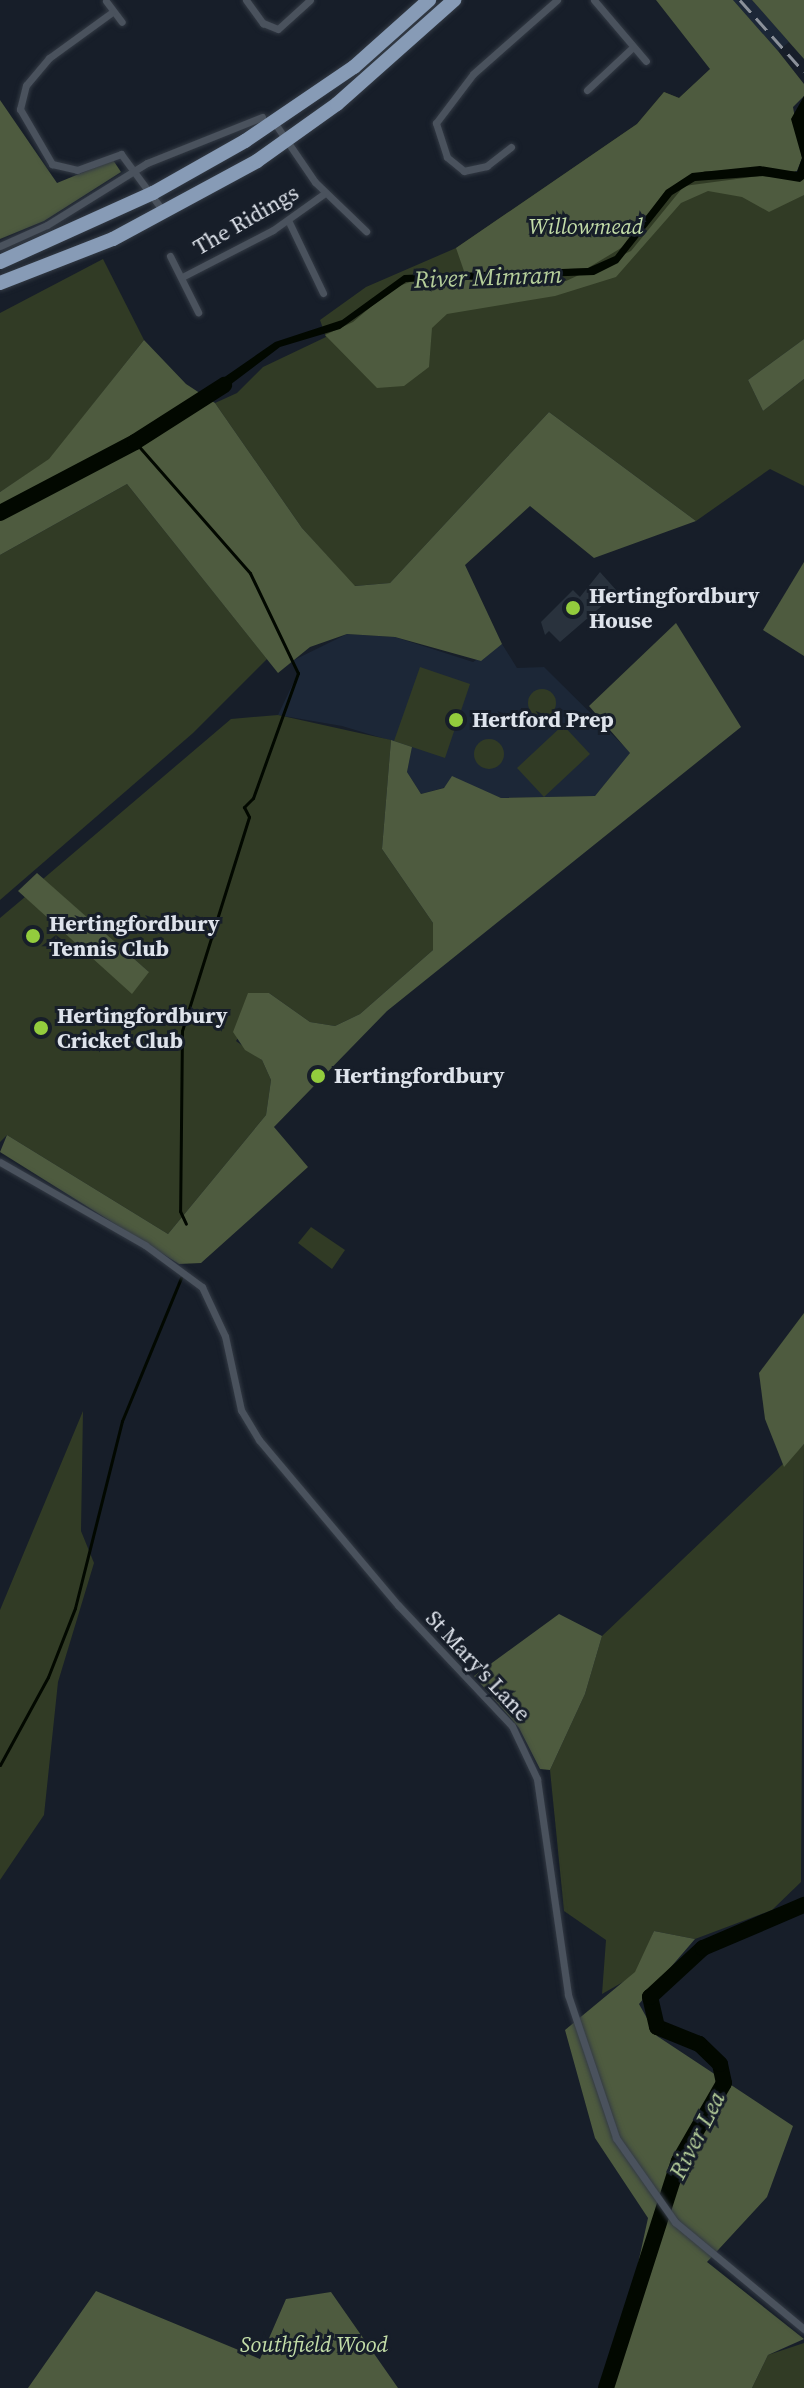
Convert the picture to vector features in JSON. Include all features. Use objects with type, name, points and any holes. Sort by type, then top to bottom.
[{"type":"highway","points":[[0,262],[153,193],[354,67],[429,0]]},
{"type":"highway","points":[[0,283],[164,213],[287,141],[454,0]]},
{"type":"street","points":[[246,0],[256,14],[278,29],[310,0]]},
{"type":"street","points":[[511,147],[487,166],[464,171],[447,157],[436,123],[473,74],[557,0]]},
{"type":"street","points":[[594,0],[646,61]]},
{"type":"street","points":[[106,1],[111,13],[122,22]]},
{"type":"street","points":[[111,13],[49,58],[26,85],[20,109],[52,164],[77,170],[117,154],[136,169],[164,213]]},
{"type":"street","points":[[587,90],[633,47]]},
{"type":"street","points":[[0,246],[47,225],[136,169],[268,119],[325,193],[366,231]]},
{"type":"street","name":"The Ridings","points":[[184,276],[288,220],[325,193]]},
{"type":"street","points":[[288,220],[323,293]]},
{"type":"street","name":"The Ridings","points":[[170,256],[184,276],[198,312]]},
{"type":"street","name":"St Mary's Lane","points":[[0,1162],[145,1245],[202,1287],[225,1336],[241,1410],[259,1440],[523,1743],[546,1819],[577,2031],[616,2138],[656,2201],[675,2222],[804,2329]]},
{"type":"shaded area","points":[[733,0],[752,0],[789,42],[778,51]]},
{"type":"shaded area","name":"Hertford Prep","points":[[347,634],[395,637],[473,662],[502,644],[517,668],[544,667],[631,753],[595,796],[501,798],[461,783],[421,794],[407,772],[412,747],[342,726],[278,715],[298,673],[292,661]]},
{"type":"green space","name":"Willowmead","points":[[656,0],[733,0],[778,51],[804,84],[804,96],[793,107],[802,158],[797,171],[705,171],[666,190],[626,245],[588,268],[465,274],[456,248],[637,124],[664,92],[679,98],[710,69]]},
{"type":"green space","points":[[752,0],[804,0],[804,59],[789,42]]},
{"type":"green space","name":"Willowmead","points":[[711,69],[804,182],[804,339],[748,380],[763,411],[804,379],[804,486],[770,469],[696,521],[549,412],[390,583],[354,586],[302,528],[215,403],[237,393],[263,367],[326,337],[320,320],[366,287],[456,248],[637,124],[664,92],[679,98]]},
{"type":"green space","points":[[0,100],[57,183],[113,160],[121,172],[44,221],[0,239]]},
{"type":"green space","points":[[759,176],[804,179],[804,195],[769,212],[742,197],[708,191],[681,203],[616,277],[555,296],[447,314],[432,328],[429,367],[404,386],[377,388],[325,335],[353,322],[393,288],[419,279],[566,281],[631,251],[684,186]]},
{"type":"green space","points":[[103,259],[144,340],[49,460],[0,492],[0,313]]},
{"type":"green space","points":[[804,339],[804,379],[763,411],[748,380]]},
{"type":"green space","points":[[144,340],[186,384],[215,403],[302,528],[355,586],[390,583],[549,412],[696,521],[594,558],[530,506],[465,565],[502,644],[481,661],[395,637],[347,634],[310,647],[278,673],[127,484],[0,555],[0,492],[49,459]]},
{"type":"green space","points":[[127,484],[267,659],[193,733],[0,900],[0,555]]},
{"type":"green space","points":[[804,562],[804,656],[763,630]]},
{"type":"green space","points":[[676,623],[741,727],[387,1011],[274,1127],[308,1167],[201,1263],[179,1264],[0,1152],[7,1135],[168,1234],[266,1115],[271,1080],[262,1060],[245,1050],[233,1032],[248,993],[269,993],[310,1022],[335,1026],[360,1014],[433,950],[433,923],[382,849],[391,740],[412,747],[407,772],[421,794],[444,788],[452,776],[501,798],[595,796],[630,753],[589,706]]},
{"type":"green space","points":[[420,667],[470,684],[445,758],[394,741]]},
{"type":"green space","points":[[542,689],[552,693],[556,703],[552,713],[542,717],[532,713],[528,703],[532,693]]},
{"type":"green space","points":[[278,715],[391,740],[382,849],[433,923],[433,950],[360,1014],[335,1026],[310,1022],[269,993],[236,1041],[262,1060],[271,1080],[266,1115],[168,1234],[7,1135],[0,1142],[0,918],[25,897],[71,937],[149,972],[43,879],[231,719]]},
{"type":"green space","points":[[563,725],[590,754],[544,797],[517,768]]},
{"type":"green space","points":[[489,739],[495,740],[503,748],[503,760],[495,768],[489,769],[483,768],[475,760],[474,754],[475,748],[483,740]]},
{"type":"green space","points":[[37,873],[149,972],[132,994],[18,891]]},
{"type":"green space","points":[[311,1227],[345,1250],[332,1269],[298,1243]]},
{"type":"green space","points":[[804,1313],[804,1444],[784,1467],[765,1419],[759,1373]]},
{"type":"green space","points":[[83,1411],[81,1531],[94,1563],[58,1682],[44,1815],[0,1880],[0,1610]]},
{"type":"green space","points":[[804,1444],[801,1882],[772,1910],[695,1939],[654,1931],[637,1974],[602,1994],[606,1940],[564,1911],[550,1770],[585,1694],[602,1636]]},
{"type":"green space","points":[[559,1614],[602,1636],[585,1694],[550,1770],[540,1769],[519,1728],[474,1676]]},
{"type":"green space","points":[[654,1931],[695,1939],[639,2004],[657,2036],[793,2126],[767,2197],[707,2262],[804,2339],[768,2355],[752,2388],[611,2388],[648,2218],[595,2138],[565,2030],[635,1972]]},
{"type":"green space","name":"Southfield Wood","points":[[96,2291],[260,2359],[286,2299],[331,2292],[398,2388],[28,2388]]},
{"type":"green space","points":[[804,2343],[804,2388],[752,2388],[768,2355]]},
{"type":"water","points":[[804,96],[804,179],[800,182],[763,176],[695,181],[672,195],[618,263],[594,275],[406,282],[340,329],[280,347],[210,400],[200,394],[275,342],[342,320],[404,275],[588,268],[615,256],[666,190],[692,173],[760,166],[797,172],[802,158],[791,119]]},
{"type":"building","name":"Hertingfordbury House","points":[[600,572],[617,591],[611,598],[560,642],[549,631],[545,635],[541,622],[573,590],[580,597]]},
{"type":"waterway","name":"River Mimram","points":[[0,513],[135,442],[224,385]]},
{"type":"waterway","points":[[135,442],[250,573],[298,673],[253,798],[244,807],[249,817],[182,1031],[180,1211],[186,1224]]},
{"type":"waterway","points":[[0,1765],[48,1677],[75,1608],[122,1421],[181,1278]]},
{"type":"waterway","name":"River Lea","points":[[606,2388],[679,2161],[724,2083],[720,2064],[699,2044],[657,2027],[650,1997],[703,1948],[804,1905]]},
{"type":"railway","points":[[740,0],[804,72]]},
{"type":"place","name":"Hertingfordbury House","points":[[573,608]]},
{"type":"place","name":"Hertford Prep","points":[[456,720]]},
{"type":"place","name":"Hertingfordbury Tennis Club","points":[[33,936]]},
{"type":"place","name":"Hertingfordbury Cricket Club","points":[[41,1028]]},
{"type":"place","name":"Hertingfordbury","points":[[318,1076]]}]
